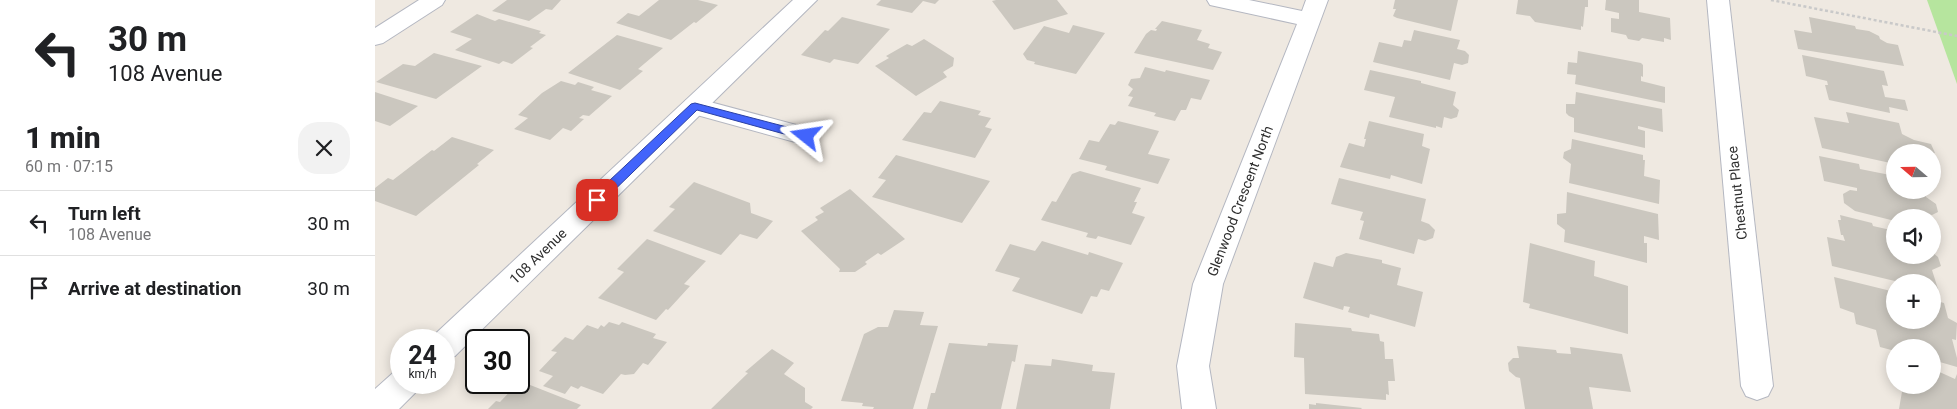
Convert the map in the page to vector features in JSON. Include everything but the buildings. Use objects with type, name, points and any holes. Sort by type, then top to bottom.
[{"type":"street","points":[[375,38],[434,0]]},
{"type":"street","name":"108 Avenue","points":[[455,335],[806,0]]},
{"type":"street","points":[[1219,0],[1314,10]]},
{"type":"street","name":"Chestnut Place","points":[[1718,0],[1757,386]]},
{"type":"street","name":"Glenwood Crescent North","points":[[1199,409],[1193,366],[1208,284],[1314,10]]},
{"type":"street","points":[[695,106],[806,136]]},
{"type":"street","points":[[377,409],[393,394]]},
{"type":"path","points":[[1771,0],[1957,36]]},
{"type":"green space","points":[[1927,0],[1957,0],[1957,84]]},
{"type":"route","points":[[597,200],[695,106],[806,136]]}]
